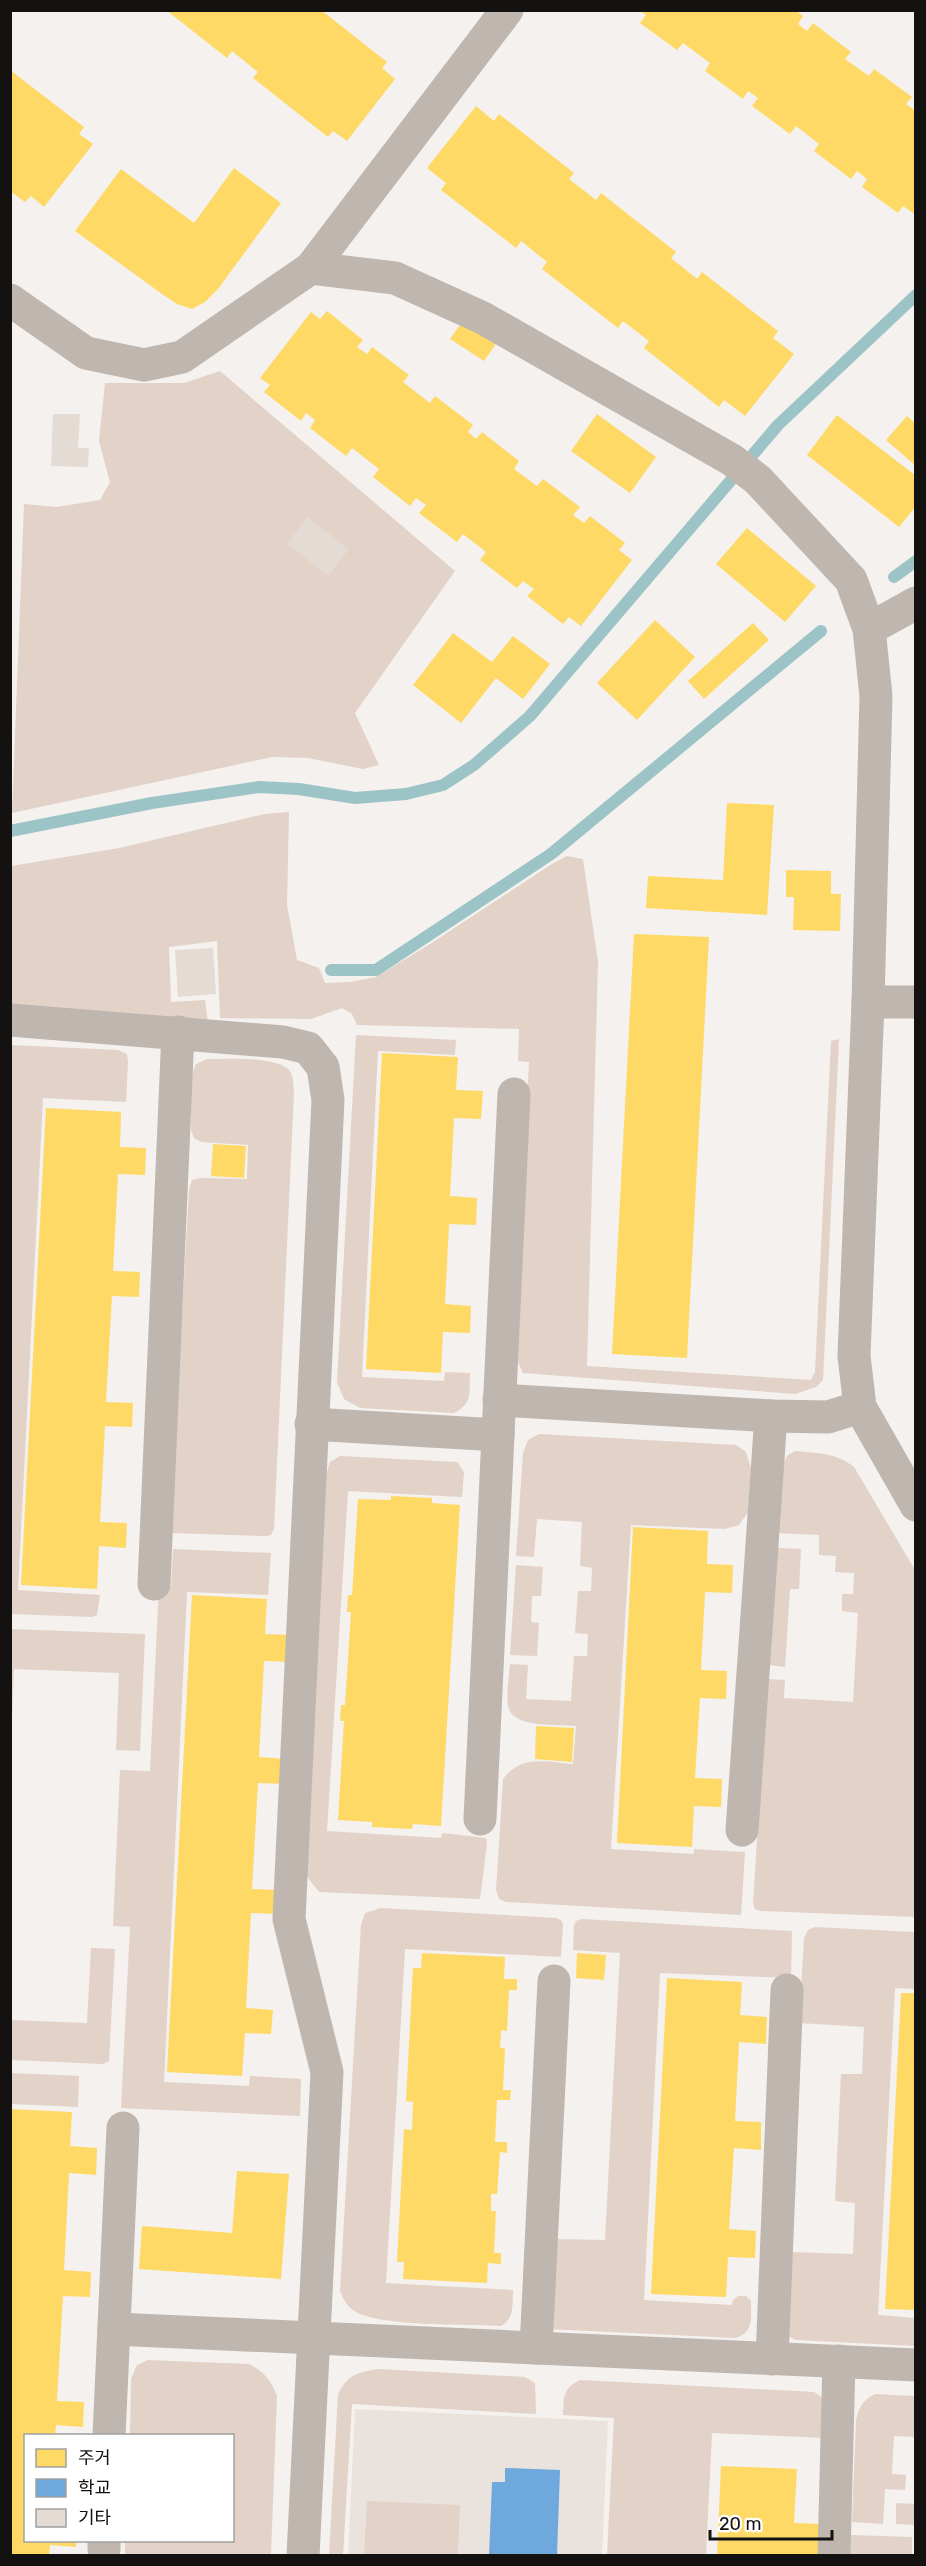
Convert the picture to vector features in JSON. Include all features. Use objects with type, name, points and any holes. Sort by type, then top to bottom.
[{"type":"street","points":[[10,300],[86,353],[144,365],[183,357],[311,268],[507,10]]},
{"type":"street","points":[[311,268],[395,278],[483,318],[732,460],[758,480],[851,580],[869,629],[876,696],[868,1002],[854,1356],[860,1407],[915,1505]]},
{"type":"street","points":[[869,629],[915,603]]},
{"type":"street","points":[[868,1002],[915,1002]]},
{"type":"street","points":[[10,1020],[283,1042],[308,1048],[323,1067],[328,1100],[289,1919],[327,2072],[303,2556]]},
{"type":"street","points":[[154,1584],[178,1032]]},
{"type":"street","points":[[480,1819],[514,1094]]},
{"type":"street","points":[[499,1400],[771,1416],[828,1417],[860,1407]]},
{"type":"street","points":[[742,1830],[771,1416]]},
{"type":"street","points":[[311,1424],[498,1435]]},
{"type":"street","points":[[536,2348],[554,1981]]},
{"type":"street","points":[[772,2359],[787,1990]]},
{"type":"street","points":[[109,2434],[123,2128]]},
{"type":"street","points":[[114,2330],[915,2365]]},
{"type":"street","points":[[834,2556],[839,2361]]},
{"type":"shaded area","points":[[220,371],[455,571],[355,713],[379,765],[363,769],[308,758],[272,757],[12,813],[24,504],[57,507],[100,500],[110,482],[99,441],[105,383],[184,383]]},
{"type":"shaded area","points":[[289,812],[287,905],[297,960],[319,968],[325,983],[350,982],[376,977],[552,864],[567,856],[583,859],[598,962],[587,1366],[811,1380],[815,1372],[831,1041],[839,1039],[823,1380],[816,1387],[795,1394],[523,1373],[514,1354],[529,1062],[518,1061],[519,1029],[357,1025],[352,1014],[342,1008],[311,1019],[220,1018],[217,941],[169,947],[171,1002],[205,1000],[208,1022],[11,1004],[11,866],[119,848],[265,814]]},
{"type":"shaded area","points":[[356,1035],[456,1040],[455,1055],[378,1051],[362,1377],[444,1381],[445,1372],[470,1373],[469,1397],[464,1405],[454,1413],[360,1408],[344,1399],[337,1382]]},
{"type":"shaded area","points":[[11,1045],[118,1050],[127,1054],[126,1102],[43,1098],[18,1590],[100,1595],[97,1615],[92,1617],[11,1614]]},
{"type":"shaded area","points":[[207,1059],[249,1059],[272,1062],[288,1069],[293,1080],[274,1529],[271,1535],[266,1536],[170,1533],[189,1189],[192,1180],[201,1178],[247,1179],[248,1145],[201,1142],[194,1138],[191,1130],[191,1078],[196,1064]]},
{"type":"shaded area","points":[[539,1434],[736,1445],[746,1452],[751,1468],[748,1512],[739,1525],[725,1529],[631,1525],[611,1849],[694,1854],[694,1849],[745,1852],[741,1915],[506,1902],[499,1899],[496,1890],[503,1779],[518,1766],[535,1761],[573,1764],[576,1726],[527,1722],[511,1713],[507,1701],[510,1664],[528,1665],[526,1699],[571,1701],[574,1656],[587,1656],[588,1634],[575,1633],[578,1591],[591,1591],[592,1568],[580,1566],[582,1522],[537,1519],[534,1557],[516,1556],[523,1453],[528,1440]]},
{"type":"shaded area","points":[[795,1451],[834,1456],[854,1467],[915,1570],[915,1917],[760,1911],[755,1909],[753,1903],[767,1679],[785,1680],[784,1698],[853,1702],[858,1613],[842,1611],[842,1594],[853,1594],[854,1573],[835,1572],[836,1556],[819,1555],[819,1535],[777,1533],[782,1466],[787,1456]]},
{"type":"shaded area","points":[[340,1456],[457,1462],[464,1472],[462,1497],[348,1491],[327,1831],[441,1838],[442,1833],[486,1838],[480,1899],[319,1892],[306,1875],[326,1475],[330,1462]]},
{"type":"shaded area","points":[[776,1548],[801,1549],[799,1589],[790,1589],[785,1667],[769,1665]]},
{"type":"shaded area","points":[[173,1549],[271,1553],[268,1595],[187,1592],[164,2082],[249,2086],[250,2076],[301,2079],[300,2116],[121,2108],[130,1927],[113,1926],[120,1770],[150,1771],[159,1587],[171,1587]]},
{"type":"shaded area","points":[[516,1565],[543,1567],[541,1596],[532,1596],[531,1622],[539,1623],[537,1656],[510,1655]]},
{"type":"shaded area","points":[[11,1629],[145,1634],[140,1751],[116,1750],[119,1673],[14,1669],[11,1743]]},
{"type":"shaded area","points":[[381,1908],[556,1918],[561,1920],[563,1925],[561,1957],[405,1949],[386,2283],[513,2290],[511,2315],[501,2326],[423,2324],[381,2319],[353,2310],[340,2291],[361,1925],[365,1913]]},
{"type":"shaded area","points":[[582,1919],[792,1931],[791,1978],[660,1973],[644,2300],[732,2305],[733,2300],[738,2296],[746,2296],[751,2301],[750,2324],[741,2336],[735,2338],[548,2329],[552,2239],[605,2240],[620,1953],[573,1950],[574,1926],[576,1921]]},
{"type":"shaded area","points":[[815,1927],[915,1932],[915,1989],[895,1988],[878,2315],[915,2318],[915,2346],[796,2340],[788,2336],[788,2252],[853,2254],[855,2203],[835,2201],[841,2074],[862,2074],[864,2027],[799,2023],[804,1938],[808,1930]]},
{"type":"shaded area","points":[[91,1948],[115,1949],[109,2061],[103,2064],[11,2060],[11,2020],[87,2023]]},
{"type":"shaded area","points":[[11,2073],[79,2076],[78,2107],[11,2104]]},
{"type":"shaded area","points":[[148,2360],[249,2364],[263,2373],[272,2385],[277,2396],[271,2555],[125,2555],[125,2542],[234,2542],[234,2434],[130,2434],[131,2379],[137,2365]]},
{"type":"shaded area","points":[[379,2369],[525,2377],[535,2383],[536,2414],[352,2404],[343,2555],[329,2555],[338,2395],[349,2379]]},
{"type":"shaded area","points":[[580,2380],[814,2392],[823,2398],[825,2438],[712,2433],[706,2556],[607,2555],[614,2418],[563,2415],[567,2390]]},
{"type":"shaded area","points":[[875,2394],[915,2396],[915,2437],[894,2436],[892,2474],[906,2475],[905,2490],[885,2489],[883,2524],[852,2522],[856,2420],[862,2404]]},
{"type":"shaded area","points":[[355,2409],[608,2421],[602,2555],[348,2556]]},
{"type":"shaded area","points":[[367,2501],[460,2505],[458,2555],[364,2555]]},
{"type":"shaded area","points":[[896,2503],[915,2504],[915,2525],[896,2524]]},
{"type":"shaded area","points":[[851,2535],[912,2537],[912,2555],[850,2556]]},
{"type":"building: 주거","points":[[166,10],[321,10],[387,62],[382,68],[395,79],[347,141],[333,131],[328,137],[253,78],[258,72],[232,51],[227,58]]},
{"type":"building: 주거","points":[[639,10],[795,10],[803,16],[798,24],[807,31],[813,23],[851,52],[845,59],[869,76],[874,69],[912,97],[906,104],[916,111],[916,215],[903,206],[898,213],[862,187],[867,179],[857,171],[851,179],[814,151],[819,144],[796,126],[790,134],[752,106],[758,98],[748,91],[743,99],[705,71],[710,63],[683,43],[677,50],[640,23],[646,15]]},
{"type":"building: 주거","points":[[10,70],[84,127],[79,134],[93,144],[44,207],[31,196],[25,202],[10,191]]},
{"type":"building: 주거","points":[[476,106],[494,121],[499,114],[574,173],[569,179],[596,200],[601,193],[676,252],[671,258],[697,279],[702,272],[778,331],[773,338],[794,354],[745,416],[724,400],[719,407],[644,348],[649,341],[623,321],[618,328],[542,269],[547,262],[521,241],[516,248],[441,190],[446,183],[427,168]]},
{"type":"building: 주거","points":[[234,168],[281,203],[218,289],[205,302],[192,309],[177,304],[162,294],[75,231],[121,169],[194,223]]},
{"type":"building: 주거","points":[[327,311],[363,340],[357,347],[367,354],[372,347],[409,375],[403,382],[430,403],[435,396],[473,425],[468,432],[476,439],[482,432],[519,461],[514,469],[537,486],[543,479],[580,507],[573,515],[584,523],[590,516],[625,543],[619,550],[632,560],[581,626],[569,617],[563,624],[527,596],[534,589],[523,581],[517,588],[480,560],[486,552],[463,534],[457,542],[419,513],[426,505],[416,498],[410,506],[373,477],[379,469],[352,448],[346,456],[310,428],[315,420],[306,413],[301,421],[264,392],[270,385],[260,378],[311,312],[320,319]]},
{"type":"building: 주거","points":[[465,318],[498,341],[484,361],[450,339]]},
{"type":"building: 주거","points":[[597,414],[656,457],[630,493],[571,451]]},
{"type":"building: 주거","points":[[837,415],[916,476],[916,506],[899,527],[807,455]]},
{"type":"building: 주거","points":[[907,416],[916,424],[916,466],[886,440]]},
{"type":"building: 주거","points":[[747,528],[816,586],[785,622],[716,564]]},
{"type":"building: 주거","points":[[655,620],[695,657],[637,720],[597,683]]},
{"type":"building: 주거","points":[[753,623],[769,640],[704,699],[688,681]]},
{"type":"building: 주거","points":[[453,633],[492,662],[513,636],[550,664],[523,699],[496,678],[461,723],[413,685]]},
{"type":"building: 주거","points":[[727,803],[774,805],[767,915],[646,908],[648,876],[723,880]]},
{"type":"building: 주거","points":[[786,870],[831,871],[831,894],[841,894],[840,931],[793,930],[794,897],[786,897]]},
{"type":"building: 주거","points":[[634,934],[709,937],[687,1358],[612,1354]]},
{"type":"building: 주거","points":[[382,1053],[458,1057],[456,1090],[483,1091],[481,1119],[454,1118],[450,1196],[477,1198],[476,1225],[449,1224],[445,1304],[471,1306],[470,1333],[443,1332],[441,1373],[366,1369]]},
{"type":"building: 주거","points":[[46,1108],[121,1112],[120,1147],[146,1148],[145,1175],[118,1174],[113,1271],[140,1272],[139,1297],[112,1296],[106,1402],[133,1403],[132,1427],[105,1426],[100,1522],[127,1523],[126,1548],[99,1546],[97,1589],[21,1585]]},
{"type":"building: 주거","points":[[213,1144],[246,1146],[244,1178],[211,1176]]},
{"type":"building: 주거","points":[[391,1496],[432,1498],[432,1503],[460,1505],[441,1826],[413,1824],[412,1829],[372,1827],[372,1822],[338,1820],[344,1721],[340,1721],[341,1705],[345,1705],[351,1612],[347,1612],[348,1595],[352,1595],[358,1499],[391,1500]]},
{"type":"building: 주거","points":[[633,1527],[708,1531],[707,1564],[733,1565],[732,1593],[705,1592],[701,1670],[727,1671],[726,1699],[700,1698],[695,1778],[722,1779],[721,1807],[694,1806],[692,1847],[617,1843]]},
{"type":"building: 주거","points":[[192,1595],[267,1599],[265,1634],[292,1635],[291,1662],[264,1661],[259,1757],[286,1759],[284,1784],[258,1783],[252,1889],[279,1890],[278,1914],[251,1913],[246,2008],[273,2010],[271,2034],[245,2033],[242,2076],[167,2072]]},
{"type":"building: 주거","points":[[536,1726],[574,1728],[572,1762],[535,1759]]},
{"type":"building: 주거","points":[[422,1953],[505,1957],[504,1979],[517,1979],[517,1990],[509,1990],[507,2031],[501,2030],[500,2048],[505,2048],[503,2090],[511,2090],[510,2100],[497,2100],[495,2142],[507,2142],[507,2153],[500,2152],[497,2194],[491,2194],[491,2211],[496,2211],[494,2253],[501,2253],[501,2264],[488,2263],[487,2283],[403,2279],[404,2262],[397,2262],[404,2129],[412,2130],[413,2102],[406,2101],[413,1968],[421,1968]]},
{"type":"building: 주거","points":[[577,1953],[606,1955],[604,1980],[576,1978]]},
{"type":"building: 주거","points":[[667,1978],[742,1982],[740,2015],[767,2017],[766,2044],[739,2042],[735,2121],[761,2122],[761,2150],[734,2148],[729,2229],[756,2231],[755,2258],[728,2257],[726,2297],[651,2294]]},
{"type":"building: 주거","points":[[901,1993],[916,1993],[916,2310],[885,2309]]},
{"type":"building: 주거","points":[[10,2109],[72,2112],[70,2146],[97,2148],[96,2175],[69,2173],[64,2270],[91,2272],[90,2297],[63,2296],[57,2401],[84,2402],[83,2427],[56,2425],[55,2434],[24,2434],[24,2542],[77,2542],[76,2547],[50,2545],[49,2556],[10,2556]]},
{"type":"building: 주거","points":[[237,2171],[289,2174],[281,2279],[139,2269],[142,2226],[232,2233]]},
{"type":"building: 주거","points":[[721,2466],[797,2469],[794,2523],[821,2524],[819,2554],[717,2556]]},
{"type":"building: 학교","points":[[505,2468],[560,2470],[557,2556],[489,2556],[492,2482],[505,2482]]},
{"type":"building: 기타","points":[[53,414],[80,414],[78,448],[89,448],[88,467],[51,466]]},
{"type":"building: 기타","points":[[307,517],[349,549],[328,576],[287,544]]},
{"type":"building: 기타","points":[[213,948],[216,994],[178,997],[175,950]]},
{"type":"waterway","points":[[10,831],[152,803],[259,787],[299,789],[355,798],[406,794],[443,785],[474,765],[530,716],[778,425],[916,295]]},
{"type":"waterway","points":[[894,577],[916,561]]},
{"type":"waterway","points":[[331,970],[376,970],[551,854],[821,631]]}]
